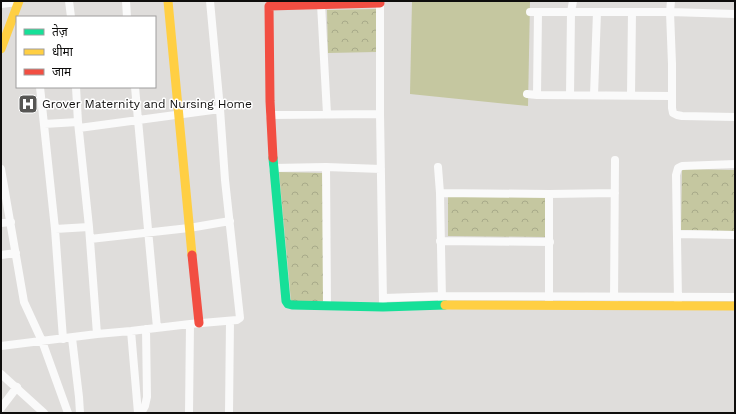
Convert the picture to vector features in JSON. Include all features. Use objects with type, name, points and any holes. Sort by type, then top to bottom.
[{"type":"street","points":[[1,4],[19,1]]},
{"type":"street","points":[[1,49],[19,1]]},
{"type":"street","points":[[69,1],[71,16]]},
{"type":"street","points":[[126,1],[127,16]]},
{"type":"street","points":[[168,1],[189,228],[194,323],[189,413]]},
{"type":"street","points":[[1,346],[194,323],[239,320],[240,316],[225,180],[210,1]]},
{"type":"street","points":[[570,95],[573,1]]},
{"type":"street","points":[[671,1],[672,108],[674,113],[677,115],[735,117]]},
{"type":"street","points":[[383,302],[380,2],[321,4],[269,3],[270,115],[273,168],[286,302],[290,305],[327,306],[442,300],[678,301],[735,297]]},
{"type":"street","points":[[321,4],[327,114]]},
{"type":"street","points":[[537,95],[534,12],[670,12],[735,14]]},
{"type":"street","points":[[594,95],[597,12]]},
{"type":"street","points":[[631,95],[632,12]]},
{"type":"street","points":[[40,88],[55,229],[63,339]]},
{"type":"street","points":[[76,88],[98,334]]},
{"type":"street","points":[[135,88],[157,328]]},
{"type":"street","points":[[527,94],[672,96]]},
{"type":"street","points":[[44,124],[79,125],[139,121],[220,109]]},
{"type":"street","points":[[270,115],[380,114]]},
{"type":"street","points":[[614,301],[615,160]]},
{"type":"street","points":[[678,301],[676,175],[678,168],[682,166],[735,164]]},
{"type":"street","points":[[273,168],[326,167],[381,169]]},
{"type":"street","points":[[326,167],[327,306]]},
{"type":"street","points":[[438,167],[440,193],[442,300]]},
{"type":"street","points":[[1,169],[2,182],[11,222],[24,302],[42,341],[68,413]]},
{"type":"street","points":[[440,193],[615,193]]},
{"type":"street","points":[[549,194],[549,301]]},
{"type":"street","points":[[90,239],[189,228],[230,221]]},
{"type":"street","points":[[1,223],[11,222]]},
{"type":"street","points":[[55,229],[89,227]]},
{"type":"street","points":[[677,234],[735,235]]},
{"type":"street","points":[[440,241],[550,242]]},
{"type":"street","points":[[1,255],[16,253]]},
{"type":"street","points":[[678,301],[735,306]]},
{"type":"street","points":[[229,413],[230,321]]},
{"type":"street","points":[[140,413],[145,406],[147,397],[146,329]]},
{"type":"street","points":[[131,331],[140,413]]},
{"type":"street","points":[[72,338],[80,413]]},
{"type":"street","points":[[1,374],[44,413]]},
{"type":"street","points":[[1,408],[17,387]]},
{"type":"green space","points":[[412,1],[530,1],[528,106],[410,94]]},
{"type":"green space","points":[[376,9],[376,52],[328,53],[327,10]]},
{"type":"green space","points":[[682,169],[735,170],[735,231],[681,230]]},
{"type":"green space","points":[[279,172],[323,173],[323,301],[291,301]]},
{"type":"green space","points":[[448,196],[545,197],[545,237],[448,236]]},
{"type":"traffic: fast","points":[[273,158],[286,301],[288,304],[383,307],[445,305]]},
{"type":"traffic: slow","points":[[1,49],[19,1]]},
{"type":"traffic: slow","points":[[168,1],[192,255]]},
{"type":"traffic: slow","points":[[445,305],[735,306]]},
{"type":"traffic: jam","points":[[273,158],[270,101],[269,6],[380,3]]},
{"type":"traffic: jam","points":[[192,255],[199,323]]},
{"type":"place","name":"Grover Maternity and Nursing Home","points":[[28,104]]}]
